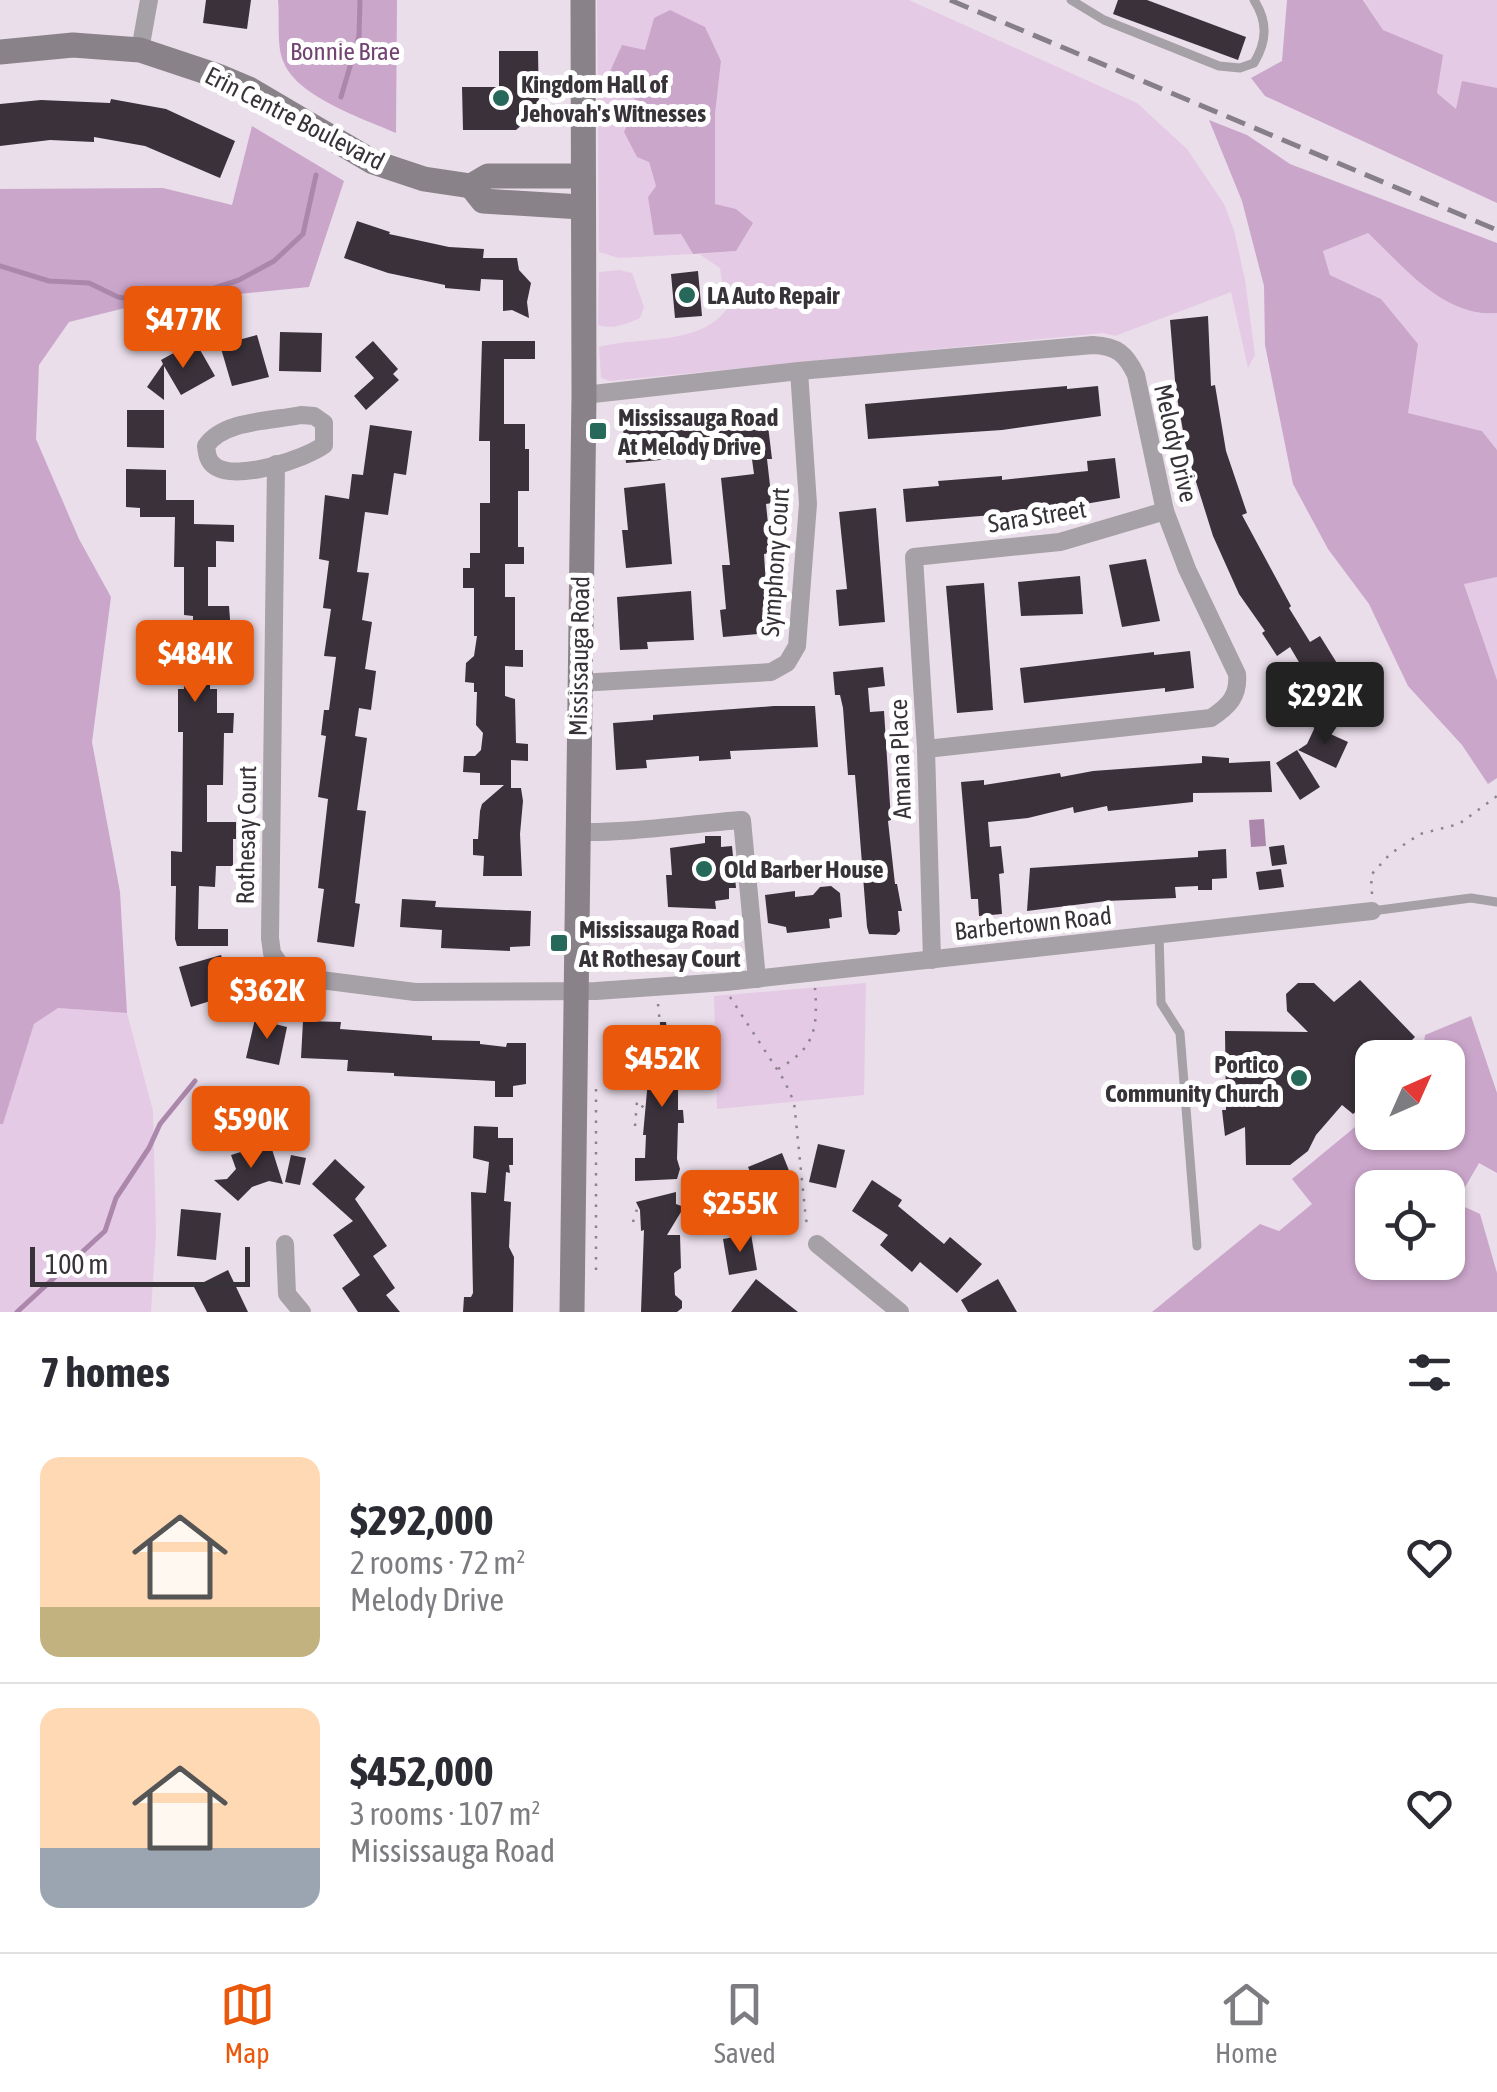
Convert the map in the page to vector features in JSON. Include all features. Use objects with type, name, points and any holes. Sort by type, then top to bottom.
[{"type":"main road","name":"Mississauga Road","points":[[572,1312],[584,395],[582,0]]},
{"type":"main road","name":"Erin Centre Boulevard","points":[[0,52],[73,46],[140,50],[218,76],[373,162],[424,178],[471,186],[488,176],[581,176]]},
{"type":"main road","name":"Erin Centre Boulevard","points":[[471,186],[483,201],[581,207]]},
{"type":"street","points":[[140,50],[149,0]]},
{"type":"street","name":"Melody Drive","points":[[584,395],[799,371],[1112,346],[1128,358],[1136,376],[1164,511],[1237,674],[1234,699],[1211,718],[926,749]]},
{"type":"street","name":"Symphony Court","points":[[579,683],[771,672],[787,663],[797,646],[808,504],[799,371]]},
{"type":"street","points":[[301,415],[314,416],[324,423],[324,445],[308,457],[276,464],[233,473],[216,468],[208,459],[206,446],[213,435],[225,430],[301,415]]},
{"type":"street","name":"Rothesay Court","points":[[276,464],[270,938],[275,959],[298,977],[415,992],[574,990]]},
{"type":"street","name":"Sara Street","points":[[914,557],[1060,542],[1164,511]]},
{"type":"street","name":"Amana Place","points":[[914,557],[926,749],[932,960]]},
{"type":"street","points":[[577,832],[637,831],[742,820],[756,979]]},
{"type":"street","name":"Barbertown Road","points":[[574,990],[726,982],[1372,911]]},
{"type":"street","points":[[285,1244],[287,1294],[302,1312]]},
{"type":"street","points":[[816,1244],[900,1312]]},
{"type":"lane","points":[[1071,0],[1104,20],[1219,66],[1240,68],[1254,63],[1264,46],[1264,16],[1254,0]]},
{"type":"lane","name":"Barbertown Road","points":[[1372,911],[1471,898],[1497,902]]},
{"type":"lane","points":[[1159,934],[1161,1003],[1180,1033],[1197,1246]]},
{"type":"path","points":[[1372,911],[1370,875],[1375,867],[1420,834],[1459,824],[1497,796]]},
{"type":"path","points":[[777,1069],[805,1052],[810,1042],[816,972]]},
{"type":"path","points":[[726,982],[730,1000],[777,1069],[794,1102],[806,1220],[816,1244]]},
{"type":"path","points":[[636,1084],[639,1047],[662,1042],[657,988]]},
{"type":"path","points":[[596,1074],[596,1270]]},
{"type":"path","points":[[635,1126],[637,1100],[647,1111]]},
{"type":"path","points":[[633,1222],[638,1206]]},
{"type":"shaded area","points":[[597,0],[909,0],[1137,103],[1187,149],[1224,204],[1245,280],[1255,355],[1248,368],[1231,292],[1115,336],[1103,333],[610,381],[601,378],[599,347],[684,335],[714,321],[726,310],[720,268],[699,254],[736,251],[715,205],[715,114],[721,60],[654,18],[634,108],[624,132],[649,162],[656,186],[648,197],[693,254],[619,258],[599,252]]},
{"type":"shaded area","points":[[1364,0],[1497,0],[1497,88],[1457,110],[1437,93],[1442,55],[1383,30]]},
{"type":"shaded area","points":[[1368,233],[1442,299],[1478,312],[1497,313],[1497,450],[1482,431],[1408,413],[1381,299],[1330,275],[1323,250]]},
{"type":"shaded area","points":[[599,272],[632,273],[644,307],[640,318],[614,327],[598,325]]},
{"type":"shaded area","points":[[1497,577],[1497,680],[1464,583]]},
{"type":"shaded area","points":[[1264,819],[1266,846],[1251,847],[1249,820]]},
{"type":"shaded area","points":[[866,983],[864,1095],[717,1109],[714,996]]},
{"type":"shaded area","points":[[58,1008],[127,1013],[153,1111],[156,1234],[151,1312],[0,1312],[0,1124],[34,1024]]},
{"type":"green space","name":"Bonnie Brae","points":[[278,0],[397,0],[396,133],[333,105],[292,75],[280,49]]},
{"type":"green space","points":[[1287,0],[1363,0],[1383,30],[1443,55],[1437,93],[1456,109],[1462,81],[1497,88],[1497,203],[1265,96],[1251,78],[1282,61]]},
{"type":"green space","points":[[670,10],[705,27],[721,61],[715,114],[715,204],[736,209],[753,223],[736,251],[693,254],[681,234],[654,235],[648,197],[656,186],[649,162],[637,157],[624,132],[635,94],[608,76],[622,45],[645,50],[654,18]]},
{"type":"green space","points":[[1209,120],[1247,135],[1290,164],[1497,243],[1497,313],[1478,312],[1442,299],[1368,233],[1323,251],[1330,275],[1381,299],[1418,344],[1408,413],[1482,431],[1497,450],[1497,577],[1464,584],[1497,680],[1497,778],[1488,784],[1462,745],[1408,686],[1369,604],[1328,549],[1293,484],[1265,345],[1264,286],[1242,201]]},
{"type":"green space","points":[[252,126],[344,181],[309,287],[141,304],[69,322],[39,365],[36,439],[79,539],[111,597],[92,742],[120,892],[127,1013],[58,1008],[34,1024],[0,1124],[0,189],[163,188],[232,205]]},
{"type":"green space","points":[[1471,1016],[1497,1093],[1497,1173],[1479,1163],[1465,1187],[1465,1170],[1355,1170],[1355,1280],[1465,1280],[1465,1207],[1480,1214],[1497,1273],[1497,1312],[1152,1312],[1260,1224],[1279,1231],[1312,1204],[1292,1179],[1355,1127],[1355,1150],[1465,1150],[1465,1040],[1424,1040],[1425,1035]]},
{"type":"building","points":[[206,0],[251,0],[247,29],[203,23]]},
{"type":"building","points":[[1118,0],[1147,0],[1246,37],[1238,60],[1113,14]]},
{"type":"building","name":"Kingdom Hall of Jehovah's Witnesses","points":[[499,51],[538,51],[539,110],[516,130],[463,130],[462,87],[499,87]]},
{"type":"building","points":[[111,99],[166,109],[235,141],[220,178],[145,146],[94,137],[94,142],[50,140],[0,146],[0,104],[41,100],[110,103]]},
{"type":"building","points":[[357,221],[389,234],[449,247],[484,249],[483,258],[517,258],[519,270],[531,283],[529,318],[512,310],[503,311],[503,280],[481,279],[480,291],[445,288],[344,258]]},
{"type":"building","name":"LA Auto Repair","points":[[698,271],[702,316],[675,318],[671,274]]},
{"type":"building","points":[[1208,316],[1211,386],[1215,385],[1226,451],[1247,513],[1242,515],[1310,642],[1320,636],[1340,668],[1312,684],[1290,647],[1277,656],[1239,594],[1213,536],[1187,453],[1176,392],[1170,320]]},
{"type":"building","points":[[280,332],[322,333],[321,372],[279,371]]},
{"type":"building","points":[[257,335],[269,377],[232,386],[220,345]]},
{"type":"building","points":[[195,341],[215,376],[181,395],[164,366],[164,400],[147,387],[163,364],[161,360]]},
{"type":"building","points":[[373,341],[398,369],[393,374],[399,380],[366,410],[354,396],[374,378],[355,357]]},
{"type":"building","points":[[482,341],[535,341],[535,359],[504,359],[504,424],[525,424],[525,449],[529,449],[529,491],[518,491],[518,547],[524,547],[524,564],[505,564],[505,597],[515,597],[515,650],[523,650],[523,667],[505,666],[505,696],[515,699],[516,743],[528,744],[528,761],[511,760],[511,788],[521,788],[523,801],[522,876],[483,876],[484,856],[473,855],[473,839],[478,839],[482,804],[504,785],[480,785],[480,773],[463,772],[464,756],[475,756],[481,750],[483,733],[476,725],[474,683],[465,682],[466,663],[474,656],[477,636],[474,588],[463,588],[463,568],[470,568],[470,553],[480,553],[480,503],[490,503],[490,441],[479,441]]},
{"type":"building","points":[[1098,386],[1101,416],[1002,430],[868,439],[865,404]]},
{"type":"building","points":[[766,409],[772,459],[767,459],[772,503],[766,504],[771,553],[764,554],[769,633],[723,637],[720,610],[726,609],[722,565],[730,565],[721,478],[754,474],[751,452],[626,463],[623,427],[747,415],[746,412]]},
{"type":"building","points":[[127,410],[164,410],[164,448],[127,447]]},
{"type":"building","points":[[370,425],[412,431],[406,475],[394,473],[388,515],[365,512],[357,572],[369,573],[362,620],[372,622],[365,669],[376,671],[371,710],[359,708],[355,736],[367,738],[357,810],[366,811],[354,947],[317,942],[324,889],[318,888],[328,799],[318,797],[326,736],[321,735],[324,710],[329,710],[336,657],[324,656],[331,609],[323,608],[329,561],[319,559],[325,495],[349,499],[352,474],[363,475]]},
{"type":"building","points":[[1115,458],[1120,498],[1044,511],[906,522],[903,489],[939,486],[938,481],[1002,476],[1002,480],[1088,471],[1087,461]]},
{"type":"building","points":[[126,469],[166,470],[166,500],[194,500],[194,524],[234,525],[234,542],[216,541],[216,567],[208,567],[208,606],[229,606],[231,632],[231,649],[210,648],[210,689],[217,689],[217,713],[234,713],[233,733],[224,733],[223,785],[207,785],[207,822],[236,822],[236,839],[233,866],[216,866],[215,887],[199,886],[198,929],[228,929],[228,946],[177,946],[175,939],[176,886],[171,886],[171,851],[182,852],[183,732],[178,732],[178,689],[184,689],[185,639],[193,639],[193,616],[184,615],[184,567],[174,567],[175,517],[140,517],[140,508],[126,507]]},
{"type":"building","points":[[665,483],[672,564],[626,568],[622,530],[628,530],[624,488]]},
{"type":"building","points":[[876,508],[885,622],[839,626],[836,590],[847,589],[839,512]]},
{"type":"building","points":[[1146,559],[1160,621],[1122,627],[1109,565]]},
{"type":"building","points":[[1080,576],[1083,614],[1021,616],[1018,582]]},
{"type":"building","points":[[984,583],[993,710],[957,713],[946,586]]},
{"type":"building","points":[[691,591],[694,640],[647,642],[648,649],[620,650],[617,597]]},
{"type":"building","points":[[1190,651],[1194,688],[1024,703],[1020,668]]},
{"type":"building","points":[[883,667],[885,686],[868,688],[870,712],[884,711],[891,820],[888,821],[902,911],[898,911],[900,931],[896,935],[869,934],[867,927],[855,775],[848,775],[843,708],[840,695],[835,695],[833,672]]},
{"type":"building","points":[[1353,688],[1355,718],[1317,720],[1316,690]]},
{"type":"building","points":[[815,706],[818,747],[730,751],[731,759],[699,761],[699,756],[646,760],[647,768],[616,770],[613,723],[653,720],[653,715]]},
{"type":"building","points":[[1315,727],[1348,742],[1336,768],[1298,750],[1307,744]]},
{"type":"building","points":[[1297,750],[1320,787],[1300,800],[1276,763]]},
{"type":"building","points":[[1202,756],[1229,758],[1229,763],[1270,761],[1272,792],[1193,793],[1193,802],[1108,811],[1107,806],[1074,813],[1073,807],[1028,818],[988,822],[990,847],[1001,846],[1002,914],[979,916],[978,899],[971,899],[961,782],[984,780],[984,785],[1060,773],[1061,777],[1202,763]]},
{"type":"building","name":"Old Barber House","points":[[705,836],[721,836],[721,847],[732,846],[736,888],[729,888],[729,899],[715,901],[716,909],[668,907],[666,875],[672,875],[670,848],[705,843]]},
{"type":"building","points":[[1284,845],[1287,864],[1272,866],[1269,847]]},
{"type":"building","points":[[1226,849],[1227,878],[1212,879],[1212,890],[1175,887],[1176,898],[1106,901],[1027,911],[1030,868],[1198,857],[1198,851]]},
{"type":"building","points":[[1281,869],[1284,887],[1259,890],[1256,872]]},
{"type":"building","points":[[831,886],[840,893],[842,917],[829,919],[830,928],[787,933],[786,927],[768,923],[765,895],[795,891],[795,897],[813,895],[820,887]]},
{"type":"building","points":[[402,899],[436,901],[435,907],[531,911],[530,946],[510,947],[510,951],[441,948],[442,930],[400,927]]},
{"type":"building","points":[[221,955],[233,994],[191,1007],[179,967]]},
{"type":"building","name":"Portico Community Church","points":[[1360,980],[1415,1037],[1355,1040],[1355,1112],[1342,1105],[1316,1135],[1308,1151],[1290,1165],[1246,1165],[1245,1127],[1225,1136],[1225,1031],[1308,1032],[1287,1011],[1286,994],[1298,983],[1314,983],[1334,1002]]},
{"type":"building","points":[[255,1019],[287,1027],[279,1065],[246,1058]]},
{"type":"building","points":[[303,1021],[341,1022],[340,1029],[432,1036],[432,1040],[480,1041],[506,1047],[507,1043],[526,1043],[526,1084],[513,1086],[513,1097],[495,1097],[495,1081],[347,1071],[348,1060],[301,1058]]},
{"type":"building","points":[[660,1022],[666,1022],[669,1047],[684,1048],[683,1057],[687,1057],[687,1070],[678,1079],[678,1110],[683,1110],[684,1123],[678,1123],[680,1169],[677,1179],[635,1181],[635,1158],[645,1158],[648,1080],[643,1080],[643,1047],[659,1046]]},
{"type":"building","points":[[474,1126],[498,1127],[498,1138],[513,1138],[513,1165],[509,1165],[510,1173],[506,1172],[504,1201],[511,1202],[513,1312],[463,1312],[464,1297],[473,1293],[471,1192],[486,1193],[489,1162],[473,1158]]},
{"type":"building","points":[[270,1143],[283,1184],[269,1181],[252,1187],[238,1201],[214,1180],[227,1179],[236,1169],[231,1155]]},
{"type":"building","points":[[818,1144],[845,1150],[836,1188],[809,1182]]},
{"type":"building","points":[[782,1153],[796,1188],[762,1201],[748,1167]]},
{"type":"building","points":[[291,1155],[306,1158],[300,1185],[285,1182]]},
{"type":"building","points":[[335,1159],[365,1187],[355,1199],[387,1246],[373,1256],[395,1288],[386,1295],[400,1312],[358,1312],[342,1288],[360,1275],[333,1235],[353,1221],[312,1184]]},
{"type":"building","points":[[740,1180],[755,1188],[729,1235],[715,1231],[721,1208],[724,1209]]},
{"type":"building","points":[[872,1180],[902,1200],[898,1206],[944,1244],[950,1237],[982,1264],[957,1293],[920,1262],[912,1272],[880,1245],[888,1235],[852,1211]]},
{"type":"building","points":[[676,1192],[676,1204],[684,1207],[667,1235],[680,1235],[681,1268],[674,1273],[675,1295],[682,1301],[682,1308],[677,1312],[641,1312],[644,1230],[641,1231],[636,1202]]},
{"type":"building","points":[[181,1209],[221,1213],[216,1260],[177,1256]]},
{"type":"building","points":[[751,1234],[757,1270],[729,1275],[723,1239]]},
{"type":"building","points":[[228,1270],[248,1312],[207,1312],[194,1287]]},
{"type":"building","points":[[756,1279],[798,1312],[731,1312]]},
{"type":"building","points":[[998,1279],[1017,1312],[968,1312],[961,1300]]},
{"type":"waterway","points":[[341,97],[359,36],[360,0]]},
{"type":"waterway","points":[[0,266],[49,281],[89,283],[118,297],[150,302],[187,297],[239,280],[274,261],[303,234],[316,175]]},
{"type":"waterway","points":[[17,1312],[105,1231],[116,1198],[160,1124],[195,1081]]},
{"type":"railway","points":[[950,0],[1497,230]]},
{"type":"place","name":"Kingdom Hall of Jehovah's Witnesses","points":[[501,98]]},
{"type":"place","name":"LA Auto Repair","points":[[687,295]]},
{"type":"place","name":"Mississauga Road At Melody Drive","points":[[598,431]]},
{"type":"place","name":"Old Barber House","points":[[704,869]]},
{"type":"place","name":"Mississauga Road At Rothesay Court","points":[[559,943]]},
{"type":"place","name":"Portico Community Church","points":[[1299,1078]]}]
